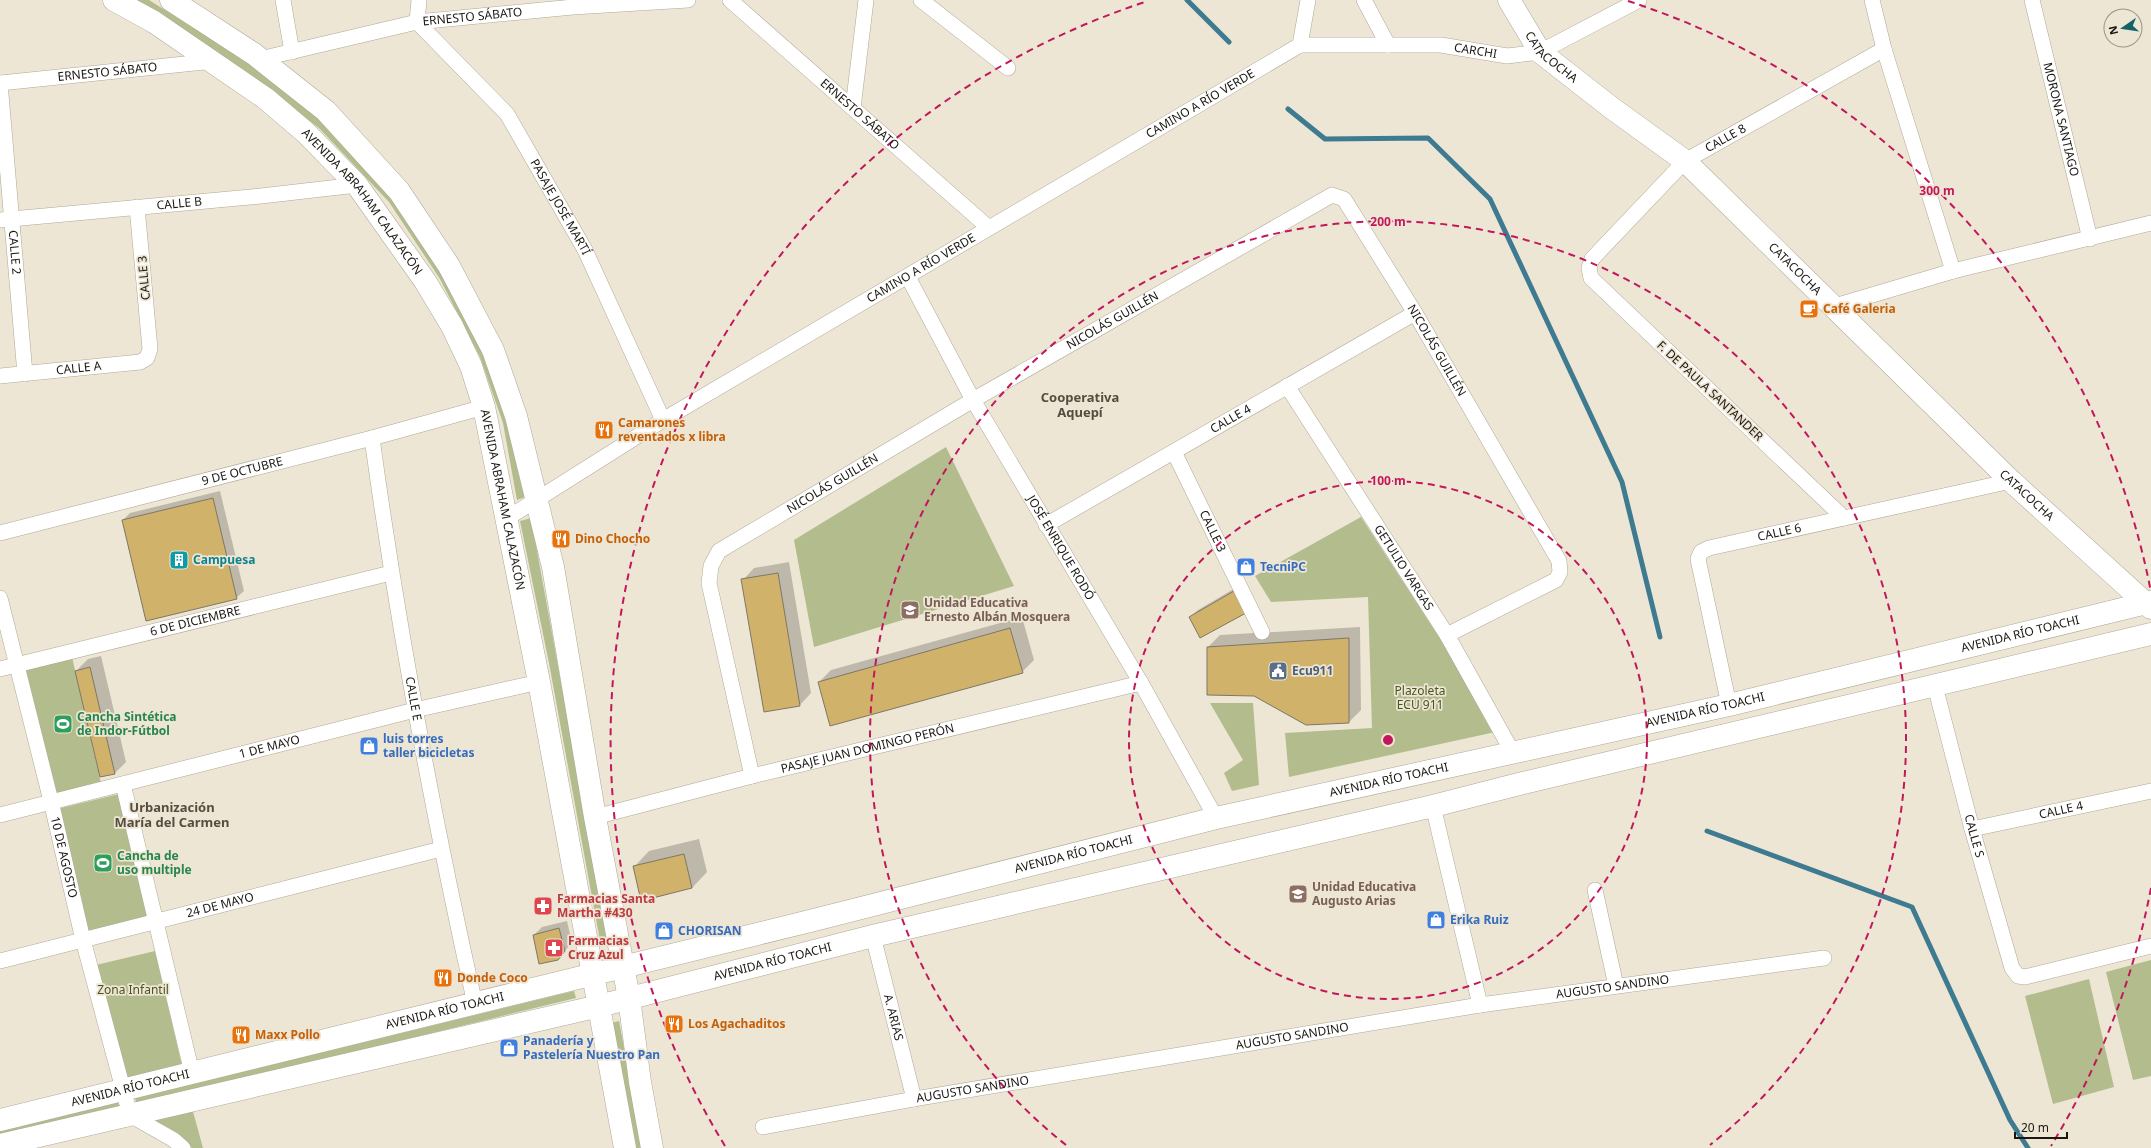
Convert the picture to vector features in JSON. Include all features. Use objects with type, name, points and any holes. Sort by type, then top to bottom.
[{"type":"main road","name":"AVENIDA ABRAHAM CALAZACÓN","points":[[114,0],[154,22],[214,61],[266,98],[306,132],[357,185],[425,281],[452,326],[472,366],[484,407],[539,682],[625,1148]]},
{"type":"main road","points":[[171,0],[260,59],[326,111],[399,191],[449,266],[493,350],[516,416],[538,498],[567,643],[595,817],[629,998],[640,1082],[652,1148]]},
{"type":"main road","name":"CATACOCHA","points":[[1509,0],[1540,52],[1613,109],[1685,161],[1835,306],[2012,481],[2149,605]]},
{"type":"main road","name":"AVENIDA RÍO TOACHI","points":[[0,1120],[475,1004],[1216,818],[1730,705],[2149,605]]},
{"type":"main road","name":"AVENIDA RÍO TOACHI","points":[[0,1145],[599,1006],[873,936],[1433,806],[1523,782],[1936,686],[2151,634]]},
{"type":"street","points":[[283,0],[292,52]]},
{"type":"street","points":[[417,22],[419,0]]},
{"type":"street","name":"ERNESTO SÁBATO","points":[[260,59],[417,22],[573,3],[688,0]]},
{"type":"street","name":"ERNESTO SÁBATO","points":[[730,0],[989,228]]},
{"type":"street","points":[[853,108],[866,0]]},
{"type":"street","points":[[921,0],[1008,68]]},
{"type":"street","points":[[1300,45],[1308,0]]},
{"type":"street","points":[[1364,0],[1388,45]]},
{"type":"street","name":"CARCHI","points":[[1300,45],[1441,45],[1507,56],[1540,52],[1639,0]]},
{"type":"street","points":[[1872,0],[1884,49],[1953,271]]},
{"type":"street","name":"MORONA SANTIAGO","points":[[2032,0],[2090,239]]},
{"type":"street","name":"PASAJE JOSÉ MARTÍ","points":[[417,22],[506,114],[585,250],[663,420]]},
{"type":"street","name":"CAMINO A RÍO VERDE","points":[[506,519],[663,420],[1300,45]]},
{"type":"street","name":"CALLE 8","points":[[1592,259],[1685,161],[1884,49]]},
{"type":"street","name":"ERNESTO SÁBATO","points":[[0,83],[214,61]]},
{"type":"street","name":"CALLE 2","points":[[0,83],[5,219],[25,374]]},
{"type":"street","name":"CALLE B","points":[[5,219],[357,185]]},
{"type":"street","name":"NICOLÁS GUILLÉN","points":[[752,776],[709,583],[710,566],[719,551],[973,400],[1332,194],[1344,198],[1415,313],[1559,561],[1560,572],[1556,580],[1447,635]]},
{"type":"street","name":"CALLE 3","points":[[137,207],[150,349]]},
{"type":"street","points":[[1835,306],[1953,271],[2151,223]]},
{"type":"street","name":"F. DE PAULA SANTANDER","points":[[1592,259],[1589,268],[1591,278],[1844,518]]},
{"type":"street","name":"JOSÉ ENRIQUE RODÓ","points":[[908,277],[973,400],[1141,683],[1216,818]]},
{"type":"street","name":"CALLE 4","points":[[1046,525],[1415,313]]},
{"type":"street","name":"CALLE A","points":[[0,376],[140,362],[147,358],[150,349]]},
{"type":"street","name":"GETULIO VARGAS","points":[[1287,386],[1447,635],[1513,753]]},
{"type":"street","name":"9 DE OCTUBRE","points":[[0,532],[372,438],[484,407]]},
{"type":"street","name":"CALLE E","points":[[372,438],[391,573],[415,710],[441,849],[475,1004]]},
{"type":"street","name":"CALLE 3","points":[[1174,452],[1262,632]]},
{"type":"street","name":"CALLE 6","points":[[1730,705],[1698,559],[1701,552],[1709,548],[2012,481]]},
{"type":"street","name":"6 DE DICIEMBRE","points":[[0,669],[391,573]]},
{"type":"street","name":"10 DE AGOSTO","points":[[0,598],[52,802],[83,940],[130,1115]]},
{"type":"street","name":"1 DE MAYO","points":[[0,815],[415,710],[539,682]]},
{"type":"street","name":"PASAJE JUAN DOMINGO PERÓN","points":[[595,817],[752,776],[1141,683]]},
{"type":"street","name":"CALLE S","points":[[1936,686],[1972,829],[2012,968],[2018,976],[2026,976],[2151,946]]},
{"type":"street","points":[[123,784],[192,1073]]},
{"type":"street","name":"CALLE 4","points":[[1972,829],[2151,791]]},
{"type":"street","points":[[1433,806],[1480,1005]]},
{"type":"street","name":"24 DE MAYO","points":[[0,961],[441,849]]},
{"type":"street","points":[[1595,890],[1616,986]]},
{"type":"street","name":"A. ARIAS","points":[[873,936],[914,1099]]},
{"type":"street","name":"AUGUSTO SANDINO","points":[[763,1127],[914,1099],[1480,1005],[1824,958]]},
{"type":"street","points":[[130,1115],[174,1140],[183,1148]]},
{"type":"green space","points":[[130,0],[149,0],[259,69],[326,118],[397,195],[491,352],[528,496],[517,500],[503,423],[480,357],[440,279],[389,202],[319,128],[254,79]]},
{"type":"green space","points":[[946,447],[1014,586],[814,647],[794,540]]},
{"type":"green space","name":"Plazoleta ECU 911","points":[[1361,517],[1500,731],[1289,777],[1285,733],[1372,728],[1368,597],[1271,602],[1255,576]]},
{"type":"green space","points":[[531,518],[609,945],[601,946],[549,663],[520,521]]},
{"type":"green space","name":"Cancha Sintética de Indor-Fútbol","points":[[72,657],[101,783],[55,794],[24,669]]},
{"type":"green space","points":[[1210,703],[1253,703],[1259,785],[1232,791],[1224,773],[1243,760]]},
{"type":"green space","name":"Cancha de uso multiple","points":[[119,794],[149,917],[87,933],[57,809]]},
{"type":"green space","name":"Zona Infantil","points":[[155,951],[182,1066],[126,1080],[96,965]]},
{"type":"green space","points":[[2151,960],[2151,1076],[2133,1080],[2106,972]]},
{"type":"green space","points":[[2089,979],[2114,1087],[2053,1104],[2025,996]]},
{"type":"green space","points":[[574,991],[576,998],[137,1105],[135,1098]]},
{"type":"green space","points":[[619,1021],[643,1148],[635,1148],[611,1023]]},
{"type":"green space","points":[[118,1102],[120,1109],[0,1136],[0,1129]]},
{"type":"green space","points":[[192,1108],[203,1148],[192,1148],[176,1135],[147,1117]]},
{"type":"building","name":"Campuesa","points":[[213,498],[237,599],[146,621],[122,520]]},
{"type":"building","points":[[778,573],[800,706],[764,712],[741,579]]},
{"type":"building","points":[[1234,591],[1246,613],[1200,638],[1189,617]]},
{"type":"building","points":[[1010,628],[1023,673],[830,726],[818,682]]},
{"type":"building","name":"Ecu911","points":[[1349,638],[1349,723],[1306,725],[1254,696],[1207,695],[1207,647]]},
{"type":"building","points":[[90,667],[115,774],[100,777],[75,671]]},
{"type":"building","points":[[684,854],[692,888],[641,901],[633,866]]},
{"type":"building","points":[[559,928],[565,951],[558,960],[539,964],[533,935]]},
{"type":"waterway","points":[[1187,0],[1229,42]]},
{"type":"waterway","points":[[1288,109],[1325,139],[1428,138],[1490,199],[1622,482],[1660,637]]},
{"type":"waterway","points":[[1707,831],[1912,907],[2010,1120],[2028,1148]]},
{"type":"place","name":"Café Galeria","points":[[1809,309]]},
{"type":"place","name":"Camarones reventados x libra","points":[[604,430]]},
{"type":"place","name":"Dino Chocho","points":[[561,539]]},
{"type":"place","name":"Campuesa","points":[[179,560]]},
{"type":"place","name":"TecniPC","points":[[1246,567]]},
{"type":"place","name":"Unidad Educativa Ernesto Albán Mosquera","points":[[910,610]]},
{"type":"place","name":"Ecu911","points":[[1278,671]]},
{"type":"place","name":"Cancha Sintética de Indor-Fútbol","points":[[63,724]]},
{"type":"place","name":"luis torres taller bicicletas","points":[[369,746]]},
{"type":"place","name":"Cancha de uso multiple","points":[[103,863]]},
{"type":"place","name":"Unidad Educativa Augusto Arias","points":[[1298,894]]},
{"type":"place","name":"Farmacias Santa Martha #430","points":[[543,906]]},
{"type":"place","name":"Erika Ruiz","points":[[1436,920]]},
{"type":"place","name":"CHORISAN","points":[[664,931]]},
{"type":"place","name":"Farmacias Cruz Azul","points":[[554,948]]},
{"type":"place","name":"Donde Coco","points":[[443,978]]},
{"type":"place","name":"Los Agachaditos","points":[[674,1024]]},
{"type":"place","name":"Maxx Pollo","points":[[241,1035]]},
{"type":"place","name":"Panadería y Pastelería Nuestro Pan","points":[[509,1048]]},
{"type":"district","name":"Cooperativa Aquepí","points":[[1080,404]]},
{"type":"district","name":"Urbanización María del Carmen","points":[[172,814]]}]
